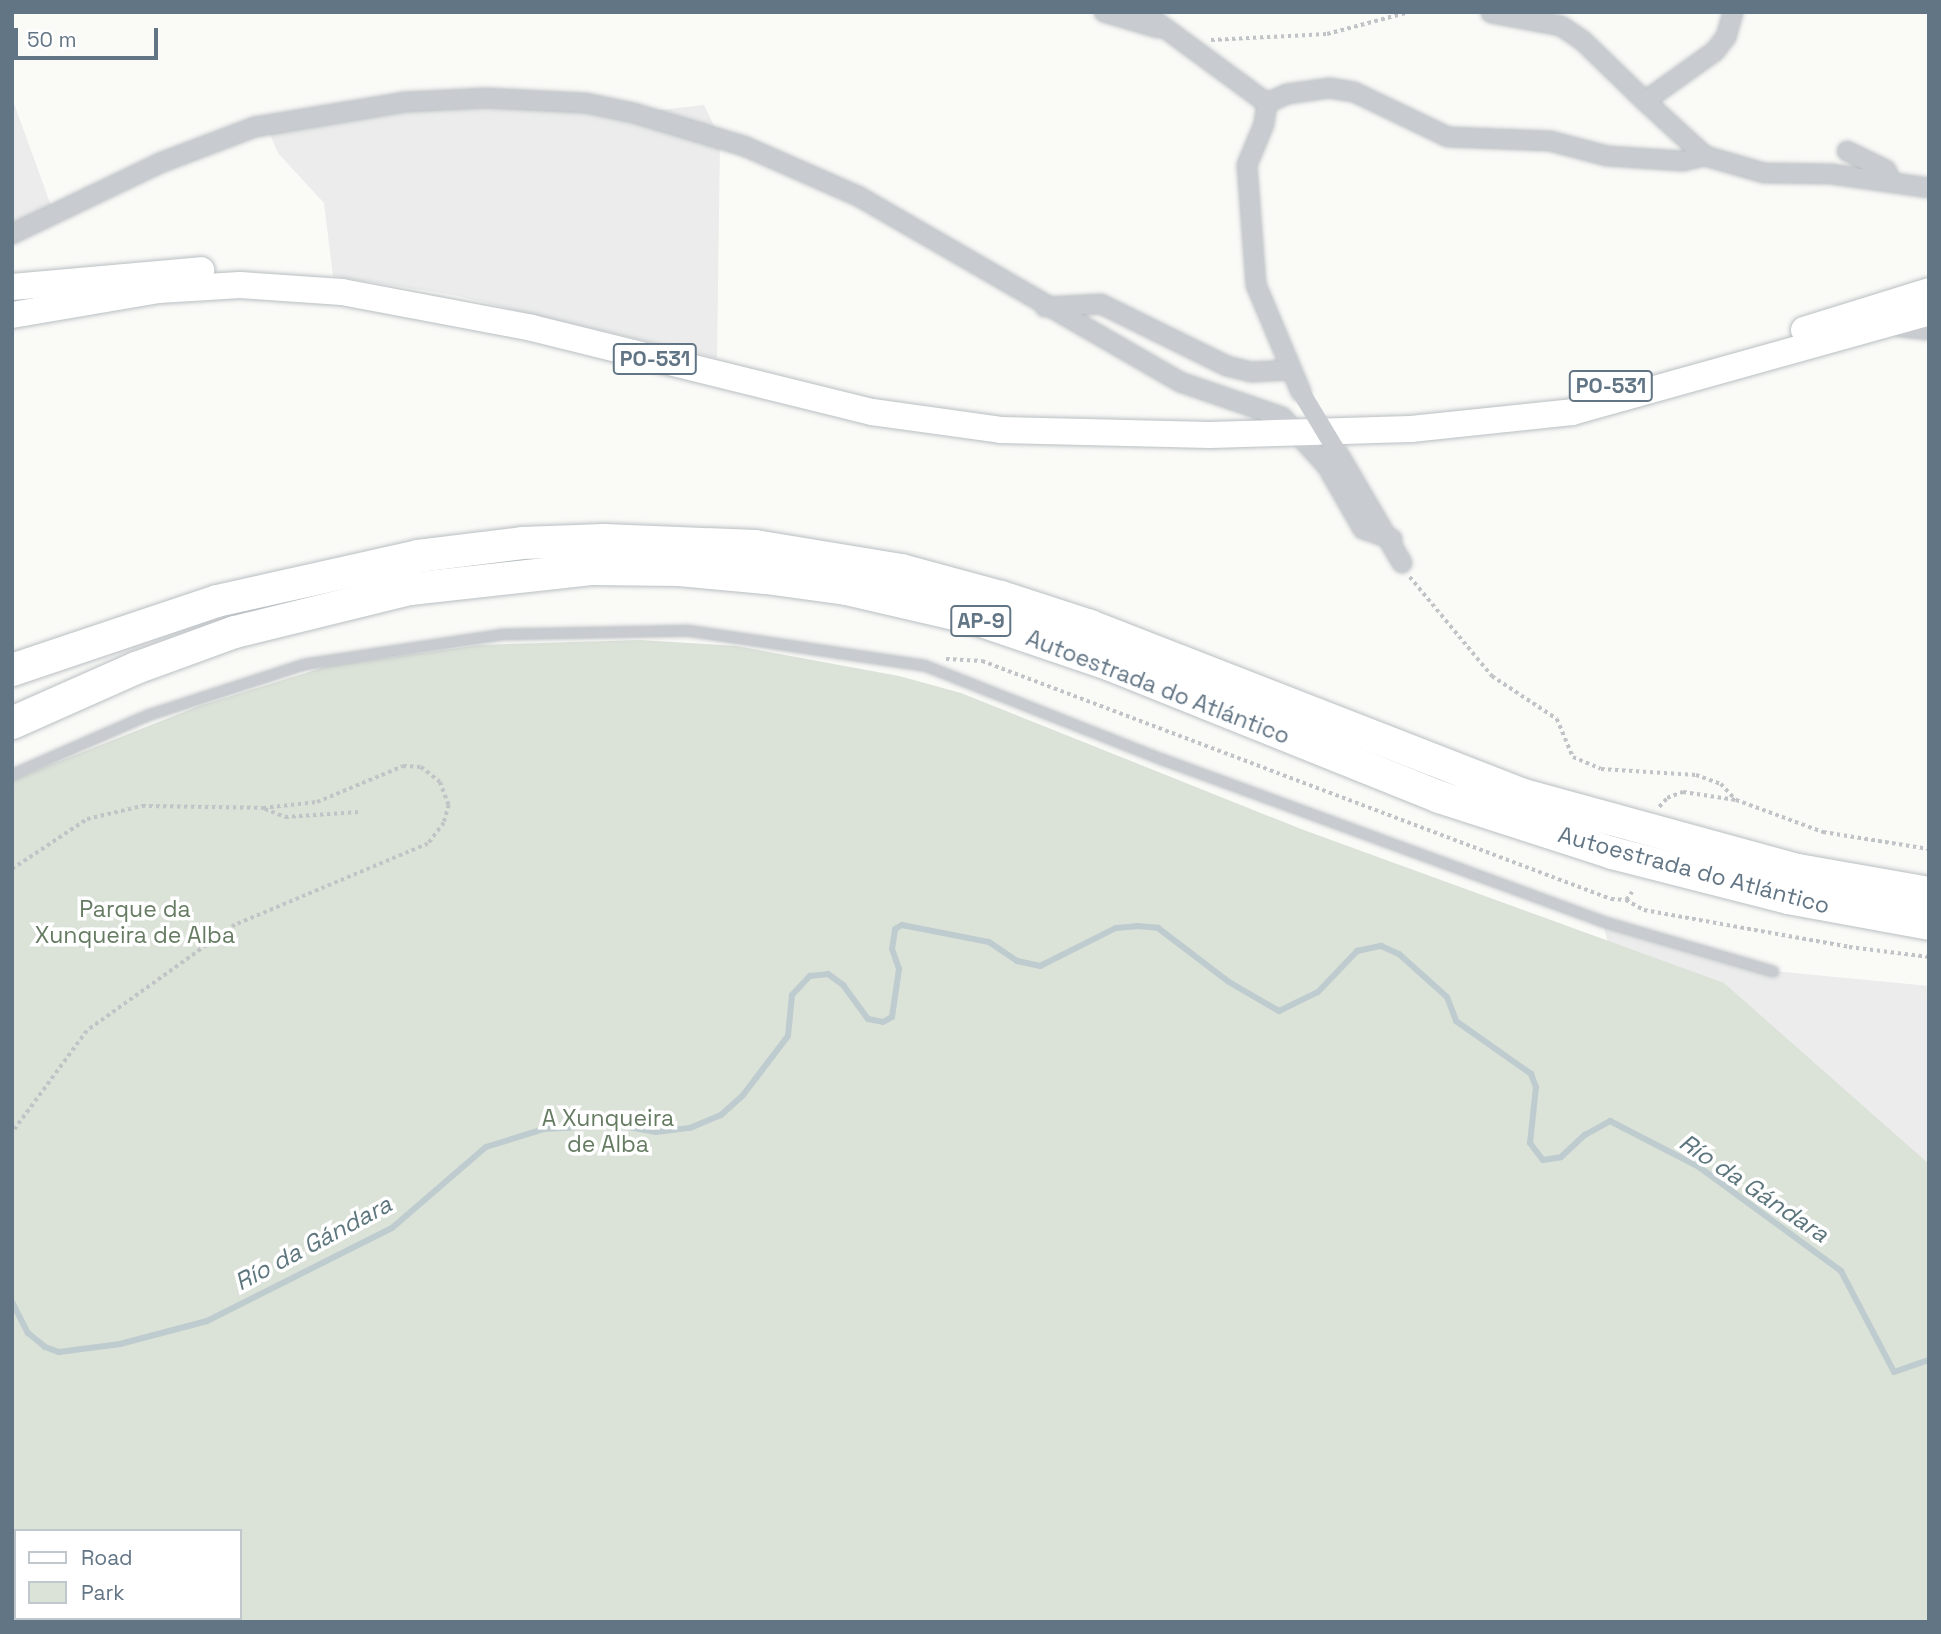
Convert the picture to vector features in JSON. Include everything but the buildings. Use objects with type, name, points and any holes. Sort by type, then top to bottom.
[{"type":"highway","name":"Autoestrada do Atlántico","points":[[12,670],[217,601],[418,556],[522,542],[591,540],[755,547],[901,570],[1001,597],[1090,626],[1527,796],[1607,820],[1798,870],[1929,892]]},
{"type":"highway","name":"Autoestrada do Atlántico","points":[[12,723],[136,668],[235,632],[410,589],[591,569],[679,570],[766,578],[846,589],[976,619],[1111,665],[1439,797],[1612,853],[1788,898],[1929,924]]},
{"type":"main road","name":"PO-531","points":[[12,287],[152,272],[226,270],[333,276],[453,295],[846,390],[963,411],[1116,421],[1411,429],[1572,412],[1929,312]]},
{"type":"main road","name":"PO-531","points":[[12,315],[159,290],[240,285],[342,292],[532,328],[885,414],[1001,430],[1089,435],[1291,425],[1518,404],[1605,387],[1929,291]]},
{"type":"main road","points":[[12,304],[48,309]]},
{"type":"street","points":[[1104,12],[1171,32]]},
{"type":"street","points":[[1143,12],[1267,103]]},
{"type":"street","points":[[1645,101],[1715,51],[1726,37],[1733,12]]},
{"type":"street","points":[[1491,13],[1525,15],[1561,26],[1582,40],[1706,156],[1764,173],[1831,174],[1929,188]]},
{"type":"street","points":[[1267,103],[1287,94],[1329,89],[1353,92],[1448,137],[1550,141],[1607,156],[1643,160],[1683,161],[1706,156]]},
{"type":"street","points":[[12,234],[160,163],[255,127],[404,102],[486,98],[586,103],[744,146],[858,195],[1045,307],[1180,382],[1291,425],[1327,466],[1363,529],[1392,539]]},
{"type":"street","points":[[1267,103],[1264,124],[1247,164],[1255,272],[1262,308],[1301,392],[1392,539],[1402,563]]},
{"type":"street","points":[[1847,151],[1886,170],[1891,182]]},
{"type":"street","points":[[1045,307],[1101,304],[1227,366],[1251,372],[1291,370]]},
{"type":"street","points":[[1885,325],[1929,330]]},
{"type":"lane","points":[[12,774],[147,715],[304,664],[502,634],[686,630],[924,665],[1162,759],[1602,921],[1773,971]]},
{"type":"path","points":[[1188,45],[1213,39],[1326,34],[1409,12]]},
{"type":"path","points":[[1402,563],[1429,606],[1492,676],[1557,719],[1573,757],[1601,769],[1696,775],[1721,784],[1736,800]]},
{"type":"path","points":[[924,665],[954,657],[982,661],[1509,864],[1611,899],[1626,900],[1644,910],[1849,947],[1929,957]]},
{"type":"path","points":[[12,869],[87,819],[142,806],[263,808],[317,802],[403,766],[421,767],[440,782],[449,805],[444,823],[428,844],[235,925],[87,1031],[12,1133]]},
{"type":"path","points":[[1656,812],[1667,798],[1684,792],[1736,800],[1823,832],[1929,849]]},
{"type":"path","points":[[263,808],[285,817],[359,812]]},
{"type":"path","points":[[1626,900],[1632,892]]},
{"type":"shaded area","points":[[12,98],[54,214],[12,234]]},
{"type":"shaded area","points":[[515,99],[634,113],[704,105],[720,138],[717,358],[453,295],[333,276],[324,203],[278,153],[266,125]]},
{"type":"shaded area","points":[[1602,921],[1773,971],[1929,986],[1929,1229],[1617,975]]},
{"type":"green space","name":"A Xunqueira de Alba","points":[[640,640],[737,646],[899,676],[961,693],[1301,829],[1724,983],[1929,1164],[1929,1622],[12,1622],[12,780],[199,706],[328,666],[479,645]]},
{"type":"waterway","name":"Río da Gándara","points":[[12,1302],[28,1333],[45,1347],[59,1352],[120,1344],[207,1321],[392,1228],[486,1147],[544,1129],[617,1125],[656,1132],[690,1128],[721,1115],[743,1095],[788,1036],[792,995],[810,976],[828,974],[843,985],[868,1019],[883,1022],[892,1017],[899,969],[892,949],[895,929],[902,925],[989,942],[1017,961],[1040,966],[1116,928],[1137,926],[1158,928],[1229,982],[1279,1011],[1318,992],[1357,951],[1381,946],[1399,954],[1447,997],[1456,1021],[1531,1074],[1536,1087],[1530,1143],[1543,1160],[1561,1157],[1585,1135],[1610,1121],[1699,1167],[1841,1271],[1894,1372],[1929,1360]]},
{"type":"park label","name":"Parque da Xunqueira de Alba","points":[[135,922]]}]
